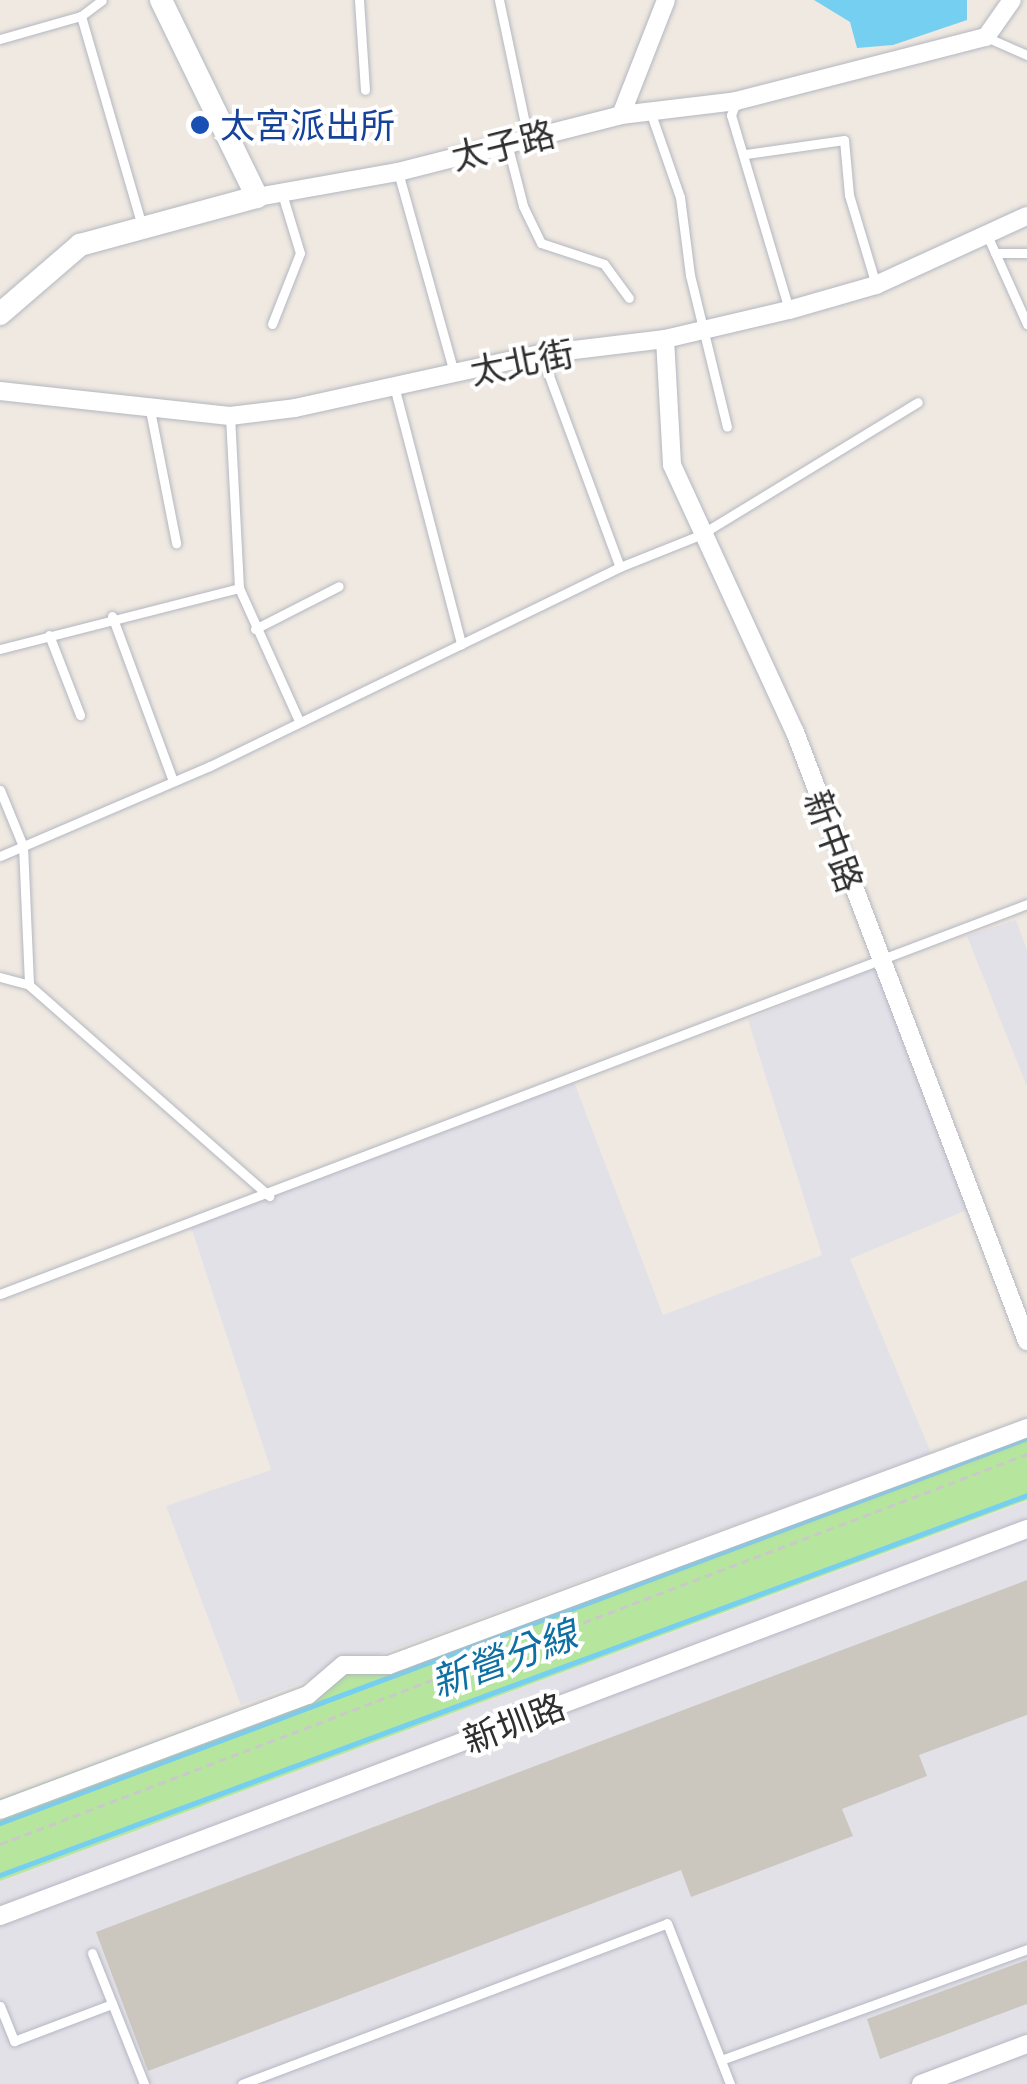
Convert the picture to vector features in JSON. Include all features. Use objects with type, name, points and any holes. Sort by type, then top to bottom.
[{"type":"street","points":[[161,0],[258,196]]},
{"type":"street","points":[[622,115],[666,0]]},
{"type":"street","points":[[986,38],[1012,0]]},
{"type":"street","name":"太子路","points":[[0,314],[80,245],[142,224],[258,196],[283,196],[398,172],[622,115],[736,102],[986,38]]},
{"type":"street","name":"太北街","points":[[0,391],[230,416],[454,375],[540,354],[665,340],[789,310],[876,285],[1027,216]]},
{"type":"street","name":"新中路","points":[[665,340],[672,465],[700,535],[795,732],[877,960],[1027,1341]]},
{"type":"street","points":[[0,1810],[308,1695],[344,1665],[389,1664],[1027,1428]]},
{"type":"street","name":"新圳路","points":[[0,1916],[1027,1530]]},
{"type":"street","points":[[922,2084],[1027,2044]]},
{"type":"lane","points":[[0,39],[81,16],[102,0]]},
{"type":"lane","points":[[359,0],[365,90]]},
{"type":"lane","points":[[499,0],[528,138]]},
{"type":"lane","points":[[81,16],[142,224]]},
{"type":"lane","points":[[986,38],[1027,55]]},
{"type":"lane","points":[[736,102],[731,115],[746,154],[789,310]]},
{"type":"lane","points":[[650,112],[680,197],[690,275],[708,328],[727,427]]},
{"type":"lane","points":[[746,154],[844,140],[849,194],[876,285]]},
{"type":"lane","points":[[507,143],[523,206],[541,243],[604,264],[629,298]]},
{"type":"lane","points":[[398,172],[454,375]]},
{"type":"lane","points":[[272,324],[300,254],[283,196]]},
{"type":"lane","points":[[986,234],[1027,324]]},
{"type":"lane","points":[[996,252],[1027,253]]},
{"type":"lane","points":[[540,354],[620,567]]},
{"type":"lane","points":[[394,386],[461,644]]},
{"type":"lane","points":[[0,856],[173,781],[620,567],[700,535],[918,402]]},
{"type":"lane","points":[[150,410],[176,543]]},
{"type":"lane","points":[[230,416],[239,588],[298,721]]},
{"type":"lane","points":[[255,629],[339,586]]},
{"type":"lane","points":[[0,649],[112,616],[239,588]]},
{"type":"lane","points":[[112,616],[173,781]]},
{"type":"lane","points":[[50,635],[80,715]]},
{"type":"lane","points":[[0,790],[23,846],[29,985]]},
{"type":"lane","points":[[0,1294],[269,1196],[1027,904]]},
{"type":"lane","points":[[0,977],[29,985],[269,1196]]},
{"type":"lane","points":[[242,2084],[667,1923],[730,2084]]},
{"type":"lane","points":[[720,2060],[1027,1950]]},
{"type":"lane","points":[[92,1953],[144,2084]]},
{"type":"lane","points":[[0,2006],[14,2041],[112,2004]]},
{"type":"path","points":[[0,1844],[1027,1454]]},
{"type":"shaded area","points":[[1016,920],[1027,950],[1027,1087],[967,936]]},
{"type":"shaded area","points":[[887,962],[969,1209],[850,1259],[931,1453],[241,1705],[166,1506],[271,1470],[191,1227],[574,1082],[663,1315],[822,1255],[748,1020]]},
{"type":"shaded area","points":[[1027,1501],[1027,2084],[0,2084],[0,1881]]},
{"type":"green space","points":[[1027,1419],[1027,1500],[0,1881],[0,1799]]},
{"type":"water","points":[[814,0],[967,0],[967,20],[893,45],[857,48],[850,22]]},
{"type":"building","points":[[1027,1580],[1027,1715],[919,1755],[927,1776],[842,1809],[853,1836],[691,1897],[681,1870],[148,2071],[96,1932]]},
{"type":"building","points":[[1027,1960],[1027,2004],[880,2059],[867,2019]]},
{"type":"waterway","points":[[0,1823],[1027,1438]]},
{"type":"waterway","name":"新營分線","points":[[0,1875],[1027,1495]]},
{"type":"place","name":"太宮派出所","points":[[200,125]]}]
